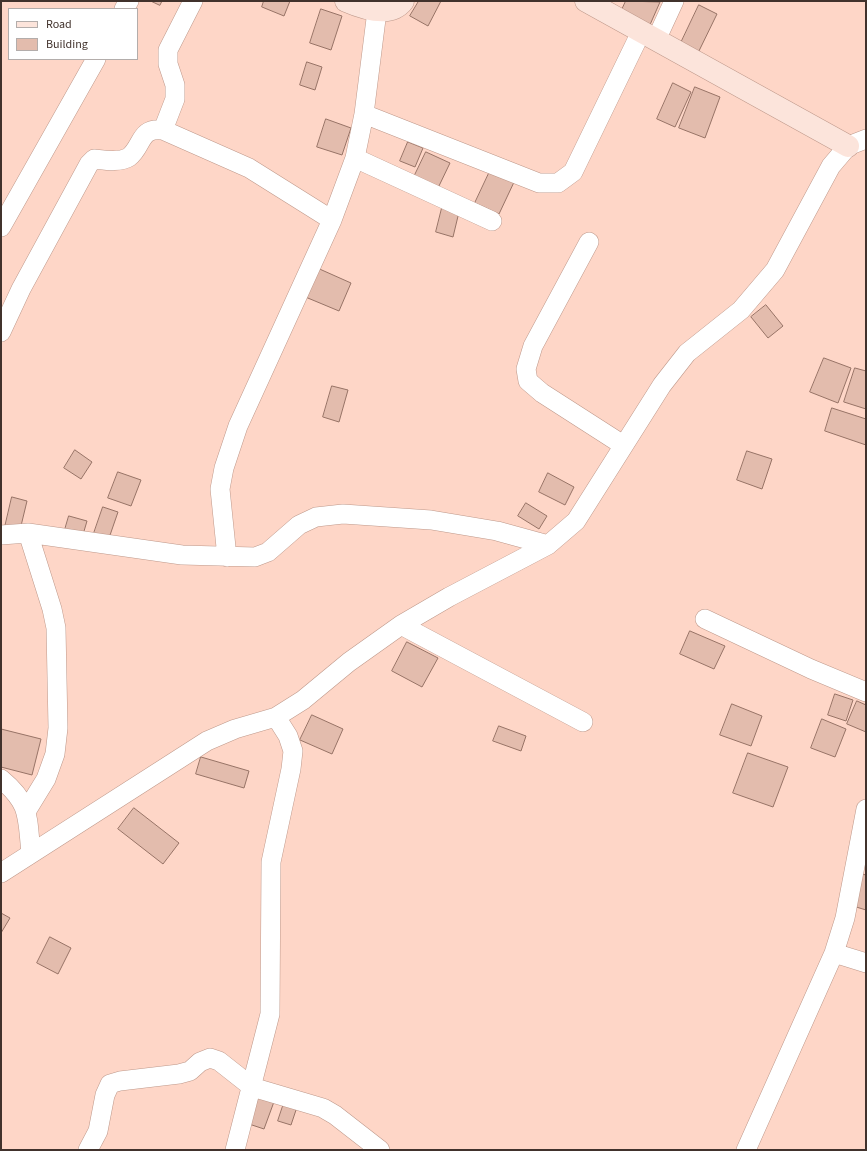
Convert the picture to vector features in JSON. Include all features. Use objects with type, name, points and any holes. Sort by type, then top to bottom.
[{"type":"street","points":[[163,130],[175,99],[175,85],[168,64],[168,50],[193,1]]},
{"type":"street","points":[[346,1],[377,11],[399,6],[403,1]]},
{"type":"street","points":[[1,873],[207,741],[235,729],[276,717],[303,700],[349,662],[401,625],[548,545],[576,521],[662,385],[687,353],[741,310],[775,270],[831,166],[857,143],[648,36],[586,1]]},
{"type":"street","points":[[364,114],[539,183],[558,183],[573,172],[648,36],[674,1]]},
{"type":"street","points":[[227,556],[220,490],[224,468],[238,426],[332,220],[355,158],[364,114],[377,11]]},
{"type":"street","points":[[1,227],[95,60]]},
{"type":"street","points":[[1,332],[21,289],[89,164],[94,160],[119,160],[129,157],[148,131],[154,129],[163,130],[249,168],[332,220]]},
{"type":"street","points":[[355,158],[492,221]]},
{"type":"street","points":[[589,242],[533,346],[526,369],[528,381],[542,393],[623,445]]},
{"type":"street","points":[[1,535],[28,533],[182,555],[255,557],[268,552],[299,525],[316,517],[343,514],[430,520],[497,531],[548,545]]},
{"type":"street","points":[[27,810],[46,779],[55,754],[58,728],[56,628],[52,609],[28,533]]},
{"type":"street","points":[[705,619],[810,669],[866,692]]},
{"type":"street","points":[[401,625],[583,722]]},
{"type":"street","points":[[235,1150],[270,1014],[271,862],[291,769],[293,751],[288,736],[276,717]]},
{"type":"street","points":[[1,779],[14,790],[27,810],[31,854]]},
{"type":"street","points":[[746,1150],[834,953],[845,918],[866,809]]},
{"type":"street","points":[[834,953],[866,963]]},
{"type":"street","points":[[88,1150],[98,1131],[107,1090],[110,1084],[120,1081],[179,1074],[190,1070],[200,1062],[210,1058],[219,1061],[252,1087],[323,1108],[335,1115],[380,1150]]},
{"type":"building","points":[[151,1],[162,1],[160,5]]},
{"type":"building","points":[[264,1],[290,1],[284,16],[262,7]]},
{"type":"building","points":[[419,1],[441,1],[428,26],[410,16]]},
{"type":"building","points":[[626,1],[660,2],[649,27],[620,14]]},
{"type":"building","points":[[699,5],[717,14],[697,55],[679,47]]},
{"type":"building","points":[[321,9],[342,16],[331,50],[310,43]]},
{"type":"building","points":[[307,62],[322,67],[315,90],[300,85]]},
{"type":"building","points":[[673,83],[691,92],[675,127],[657,119]]},
{"type":"building","points":[[695,87],[720,97],[705,138],[679,128]]},
{"type":"building","points":[[326,119],[351,128],[342,155],[317,147]]},
{"type":"building","points":[[408,142],[423,148],[415,167],[400,161]]},
{"type":"building","points":[[426,152],[450,163],[438,188],[414,177]]},
{"type":"building","points":[[491,169],[515,180],[499,214],[475,203]]},
{"type":"building","points":[[442,208],[459,212],[453,237],[436,232]]},
{"type":"building","points":[[315,267],[351,283],[339,311],[303,296]]},
{"type":"building","points":[[766,305],[783,326],[768,338],[751,317]]},
{"type":"building","points":[[824,358],[851,368],[838,403],[810,392]]},
{"type":"building","points":[[855,368],[866,371],[866,409],[844,402]]},
{"type":"building","points":[[332,386],[348,390],[339,422],[323,417]]},
{"type":"building","points":[[832,408],[866,419],[866,445],[825,431]]},
{"type":"building","points":[[75,450],[92,462],[81,479],[64,468]]},
{"type":"building","points":[[747,451],[772,459],[762,489],[737,480]]},
{"type":"building","points":[[118,472],[141,480],[131,506],[108,498]]},
{"type":"building","points":[[548,473],[574,487],[565,505],[539,492]]},
{"type":"building","points":[[12,497],[27,501],[20,530],[5,527]]},
{"type":"building","points":[[526,503],[547,516],[539,529],[518,516]]},
{"type":"building","points":[[103,507],[118,512],[108,541],[93,536]]},
{"type":"building","points":[[69,516],[87,521],[82,538],[64,533]]},
{"type":"building","points":[[690,631],[725,646],[714,669],[680,654]]},
{"type":"building","points":[[407,642],[438,658],[422,687],[392,671]]},
{"type":"building","points":[[835,694],[853,700],[846,721],[828,715]]},
{"type":"building","points":[[857,701],[866,705],[866,732],[847,724]]},
{"type":"building","points":[[732,704],[762,716],[751,746],[720,735]]},
{"type":"building","points":[[312,715],[343,729],[332,754],[300,740]]},
{"type":"building","points":[[822,719],[846,729],[835,757],[811,748]]},
{"type":"building","points":[[499,726],[526,736],[521,751],[493,741]]},
{"type":"building","points":[[1,729],[41,739],[32,775],[1,767]]},
{"type":"building","points":[[748,753],[788,767],[773,807],[733,793]]},
{"type":"building","points":[[201,757],[249,771],[244,788],[196,774]]},
{"type":"building","points":[[134,808],[179,843],[163,864],[118,829]]},
{"type":"building","points":[[862,874],[866,875],[866,910],[853,906]]},
{"type":"building","points":[[1,913],[10,918],[1,933]]},
{"type":"building","points":[[50,937],[71,948],[58,974],[37,963]]},
{"type":"building","points":[[260,1094],[275,1099],[264,1129],[249,1124]]},
{"type":"building","points":[[284,1103],[297,1107],[291,1125],[278,1121]]}]
